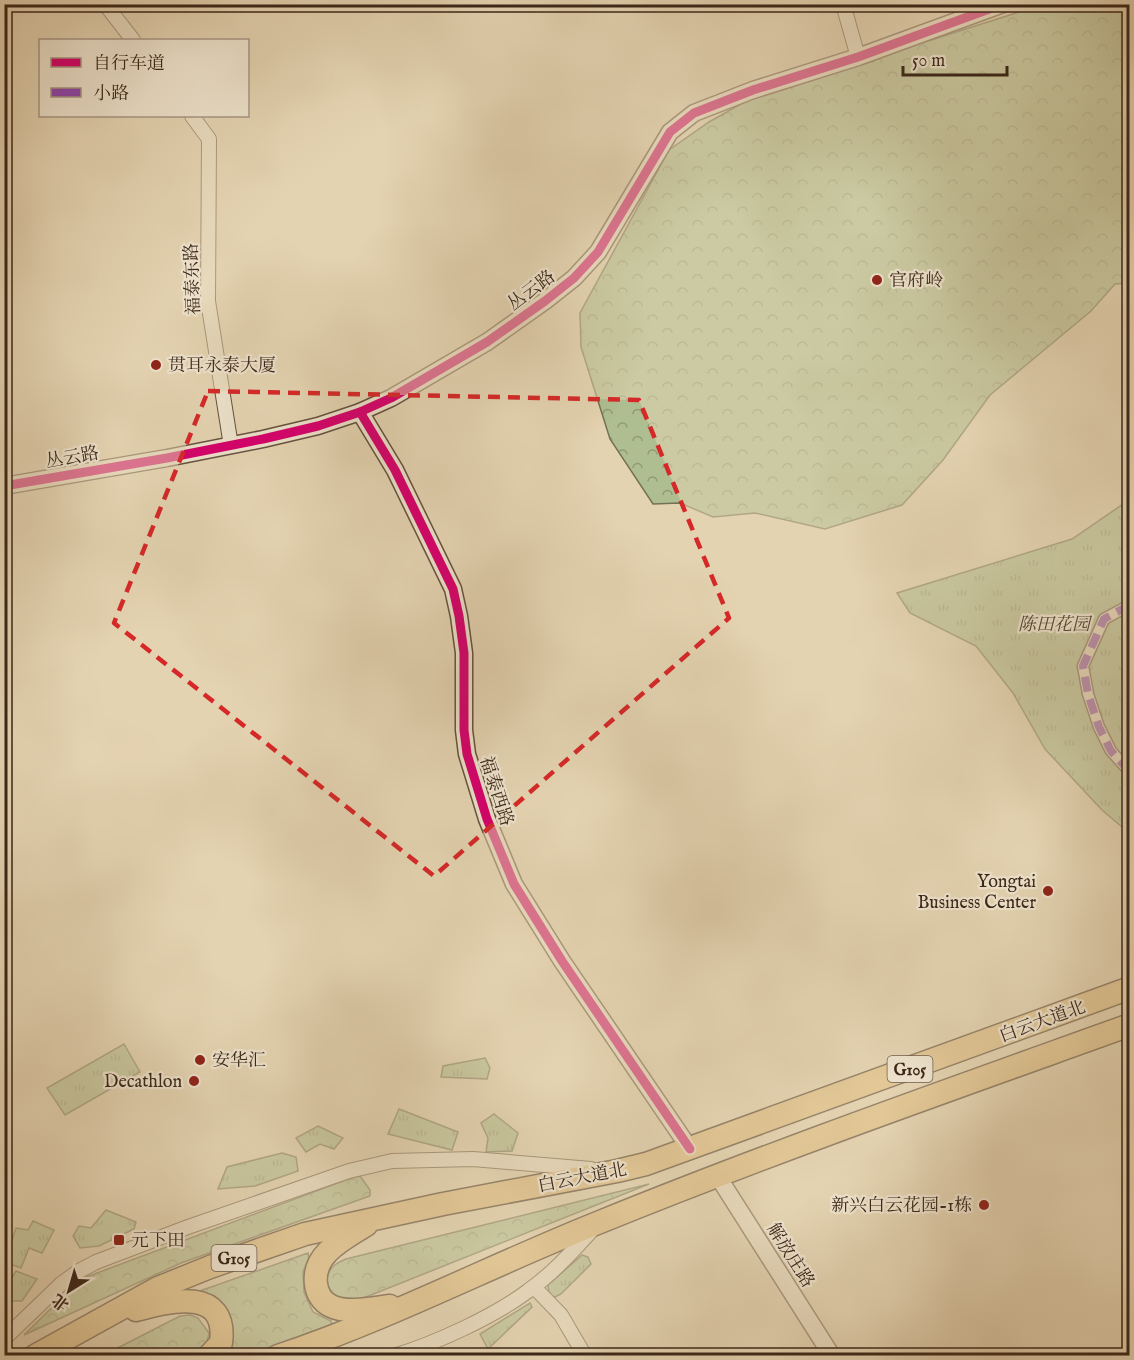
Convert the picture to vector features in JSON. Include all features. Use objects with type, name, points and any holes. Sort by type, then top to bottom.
[{"type":"highway","name":"白云大道北","points":[[35,1356],[158,1288],[238,1256],[305,1233],[646,1164],[1130,988]]},
{"type":"highway","name":"白云大道北","points":[[278,1356],[414,1304],[597,1223],[717,1175],[1130,1025]]},
{"type":"highway","points":[[380,1217],[345,1238],[318,1263],[315,1273],[317,1291],[323,1300],[341,1309],[414,1304]]},
{"type":"highway","points":[[96,1322],[157,1304],[176,1301],[197,1302],[207,1306],[219,1317],[222,1325],[221,1343],[209,1356]]},
{"type":"street","points":[[105,4],[132,39]]},
{"type":"street","points":[[843,4],[858,57]]},
{"type":"street","name":"丛云路","points":[[4,486],[231,446],[318,426],[360,412],[391,398],[487,342],[574,278],[598,252],[670,132],[694,113],[753,90],[858,57],[1003,4]]},
{"type":"street","name":"福泰东路","points":[[193,117],[209,139],[208,301],[231,446]]},
{"type":"street","name":"福泰西路","points":[[360,412],[395,470],[453,589],[464,653],[464,730],[467,754],[487,819],[514,884],[562,960],[690,1149]]},
{"type":"street","points":[[1130,605],[1104,619],[1083,666],[1088,694],[1098,727],[1111,751],[1130,771]]},
{"type":"street","points":[[4,1339],[61,1284],[79,1271],[188,1227],[348,1171],[392,1161],[473,1159],[617,1171]]},
{"type":"street","name":"解放庄路","points":[[717,1175],[832,1356]]},
{"type":"street","points":[[394,1356],[414,1350],[513,1302],[566,1259],[597,1223]]},
{"type":"street","points":[[534,1287],[561,1315],[585,1356]]},
{"type":"highlighted area","points":[[208,391],[639,400],[729,618],[434,876],[114,623]]},
{"type":"green space","points":[[1050,4],[1129,5],[1129,283],[1115,284],[1091,311],[990,395],[943,460],[902,505],[825,529],[755,513],[713,517],[680,503],[653,504],[610,439],[581,347],[580,313],[669,150],[709,122],[755,96]]},
{"type":"green space","name":"陈田花园","points":[[1129,500],[1129,833],[1102,810],[1045,749],[1013,693],[976,646],[910,613],[897,593],[1072,539]]},
{"type":"green space","points":[[124,1044],[140,1072],[65,1115],[47,1088]]},
{"type":"green space","points":[[485,1058],[490,1068],[487,1079],[441,1077],[443,1066]]},
{"type":"green space","points":[[399,1109],[458,1132],[452,1150],[388,1134]]},
{"type":"green space","points":[[494,1114],[518,1133],[512,1151],[486,1152],[488,1138],[481,1123]]},
{"type":"green space","points":[[318,1126],[343,1138],[334,1149],[320,1144],[306,1152],[296,1138]]},
{"type":"green space","points":[[282,1153],[296,1157],[298,1171],[255,1186],[218,1189],[227,1167]]},
{"type":"green space","points":[[360,1176],[370,1190],[370,1196],[181,1263],[24,1335],[81,1279]]},
{"type":"green space","points":[[649,1184],[366,1297],[351,1301],[342,1299],[333,1293],[328,1285],[327,1280],[331,1269],[346,1259]]},
{"type":"green space","points":[[106,1210],[136,1222],[134,1229],[99,1246],[80,1248],[73,1236],[79,1226],[91,1228]]},
{"type":"green space","points":[[33,1221],[54,1230],[42,1253],[29,1248],[21,1268],[5,1262],[16,1228],[28,1230]]},
{"type":"green space","points":[[308,1253],[309,1257],[303,1272],[304,1292],[313,1312],[331,1321],[332,1326],[246,1355],[223,1355],[194,1293]]},
{"type":"green space","points":[[582,1255],[588,1257],[591,1264],[561,1294],[553,1298],[549,1293],[548,1285]]},
{"type":"green space","points":[[16,1271],[37,1279],[22,1301],[8,1301],[5,1307],[5,1289]]},
{"type":"green space","points":[[530,1303],[532,1307],[488,1349],[480,1334]]},
{"type":"green space","points":[[190,1315],[198,1318],[209,1333],[207,1342],[199,1355],[102,1356],[180,1316]]},
{"type":"marked path","points":[[1130,605],[1104,619],[1083,666],[1088,694],[1099,727],[1111,751],[1130,772]]},
{"type":"cycle path","points":[[4,486],[263,439],[318,426],[360,412],[391,398],[487,342],[574,278],[598,252],[670,132],[694,113],[753,90],[858,57],[1003,4]]},
{"type":"cycle path","points":[[360,412],[395,470],[453,589],[464,653],[464,730],[467,754],[487,819],[514,884],[562,961],[690,1149]]},
{"type":"place","name":"官府岭","points":[[877,280]]},
{"type":"place","name":"贯耳永泰大厦","points":[[156,365]]},
{"type":"place","name":"Yongtai Business Center","points":[[1048,891]]},
{"type":"place","name":"安华汇","points":[[200,1060]]},
{"type":"place","name":"Decathlon","points":[[194,1081]]},
{"type":"place","name":"新兴白云花园-1栋","points":[[984,1205]]},
{"type":"place","name":"元下田","points":[[119,1240]]}]
